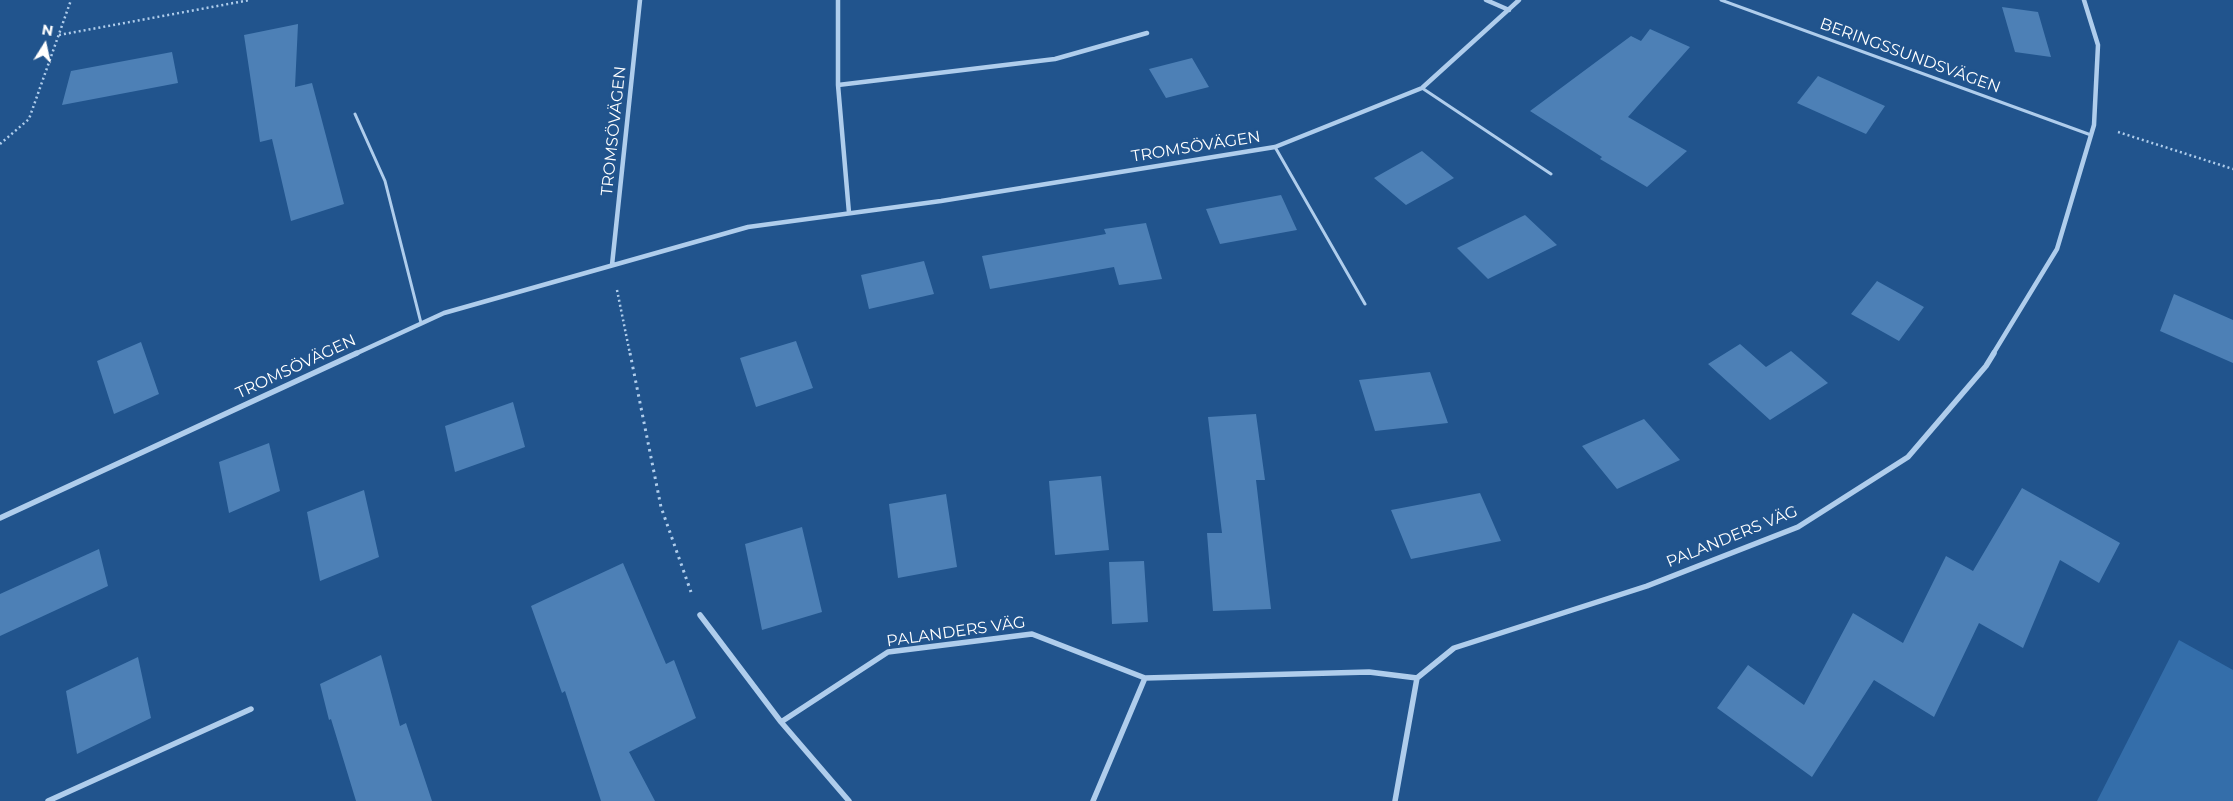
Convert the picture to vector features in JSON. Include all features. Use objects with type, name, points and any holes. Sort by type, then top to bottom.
[{"type":"street","name":"TROMSÖVÄGEN","points":[[612,265],[640,0]]},
{"type":"street","points":[[838,0],[838,85],[849,214]]},
{"type":"street","points":[[1486,0],[1509,10]]},
{"type":"street","name":"TROMSÖVÄGEN","points":[[0,518],[444,313],[748,227],[941,202],[1275,146],[1422,88],[1519,0]]},
{"type":"street","name":"PALANDERS VÄG","points":[[782,722],[888,652],[1032,634],[1145,678],[1369,672],[1417,678],[1454,648],[1647,586],[1798,527],[1908,457],[1986,366],[2057,249],[2094,125],[2098,45],[2084,0]]},
{"type":"street","points":[[838,85],[1055,59],[1147,33]]},
{"type":"street","points":[[700,615],[782,722],[849,801]]},
{"type":"street","points":[[1093,801],[1145,678]]},
{"type":"street","points":[[1395,801],[1417,678]]},
{"type":"street","points":[[48,801],[251,709]]},
{"type":"lane","name":"BERINGSSUNDSVÄGEN","points":[[1721,0],[2091,135]]},
{"type":"lane","points":[[1422,88],[1551,174]]},
{"type":"lane","points":[[355,114],[385,181],[421,324]]},
{"type":"lane","points":[[1275,146],[1365,304]]},
{"type":"path","points":[[0,144],[29,119],[71,0]]},
{"type":"path","points":[[58,35],[250,0]]},
{"type":"path","points":[[2094,125],[2233,169]]},
{"type":"path","points":[[612,265],[661,507],[700,615]]},
{"type":"shaded area","points":[[2179,640],[2233,670],[2233,801],[2097,801]]},
{"type":"building","points":[[2002,7],[2038,12],[2051,57],[2015,52]]},
{"type":"building","points":[[298,24],[295,87],[312,83],[344,204],[291,221],[272,139],[260,142],[244,35]]},
{"type":"building","points":[[1650,29],[1690,47],[1628,117],[1687,151],[1647,187],[1600,159],[1602,157],[1530,111],[1631,36],[1641,41]]},
{"type":"building","points":[[172,52],[178,83],[62,105],[71,71]]},
{"type":"building","points":[[1192,58],[1209,87],[1166,98],[1149,69]]},
{"type":"building","points":[[1818,76],[1885,106],[1866,134],[1797,103]]},
{"type":"building","points":[[1422,151],[1454,178],[1406,205],[1374,178]]},
{"type":"building","points":[[1281,195],[1297,230],[1220,244],[1206,209]]},
{"type":"building","points":[[1525,215],[1557,245],[1488,279],[1457,248]]},
{"type":"building","points":[[1146,223],[1162,279],[1119,285],[1114,267],[990,289],[982,256],[1106,234],[1104,229]]},
{"type":"building","points":[[924,261],[934,294],[869,309],[861,275]]},
{"type":"building","points":[[1877,281],[1924,307],[1899,341],[1851,314]]},
{"type":"building","points":[[2174,294],[2233,320],[2233,363],[2160,331]]},
{"type":"building","points":[[796,341],[813,388],[756,407],[740,358]]},
{"type":"building","points":[[141,342],[159,394],[114,414],[97,361]]},
{"type":"building","points":[[1740,344],[1766,367],[1791,351],[1828,383],[1770,420],[1708,364]]},
{"type":"building","points":[[1430,372],[1448,423],[1375,431],[1359,380]]},
{"type":"building","points":[[513,402],[525,447],[455,472],[445,426]]},
{"type":"building","points":[[1256,414],[1265,480],[1256,480],[1271,609],[1213,611],[1207,533],[1222,533],[1208,417]]},
{"type":"building","points":[[1644,419],[1680,460],[1617,489],[1582,446]]},
{"type":"building","points":[[269,443],[280,491],[229,513],[219,462]]},
{"type":"building","points":[[1101,476],[1109,550],[1055,555],[1049,481]]},
{"type":"building","points":[[2022,488],[2120,543],[2099,583],[2060,560],[2023,648],[1979,623],[1934,717],[1874,680],[1812,777],[1717,708],[1748,665],[1804,705],[1853,613],[1903,643],[1946,556],[1973,571]]},
{"type":"building","points":[[364,490],[379,557],[320,581],[307,512]]},
{"type":"building","points":[[1480,493],[1501,541],[1411,559],[1391,510]]},
{"type":"building","points":[[946,494],[957,567],[898,578],[889,504]]},
{"type":"building","points":[[802,527],[822,612],[762,630],[745,544]]},
{"type":"building","points":[[99,549],[108,586],[0,636],[0,594]]},
{"type":"building","points":[[1144,561],[1148,622],[1112,624],[1109,562]]},
{"type":"building","points":[[623,563],[666,664],[674,660],[696,718],[629,752],[655,801],[601,801],[565,691],[562,693],[531,606]]},
{"type":"building","points":[[381,655],[400,726],[406,723],[432,801],[356,801],[331,719],[329,720],[320,684]]},
{"type":"building","points":[[138,657],[151,718],[77,754],[66,691]]}]
